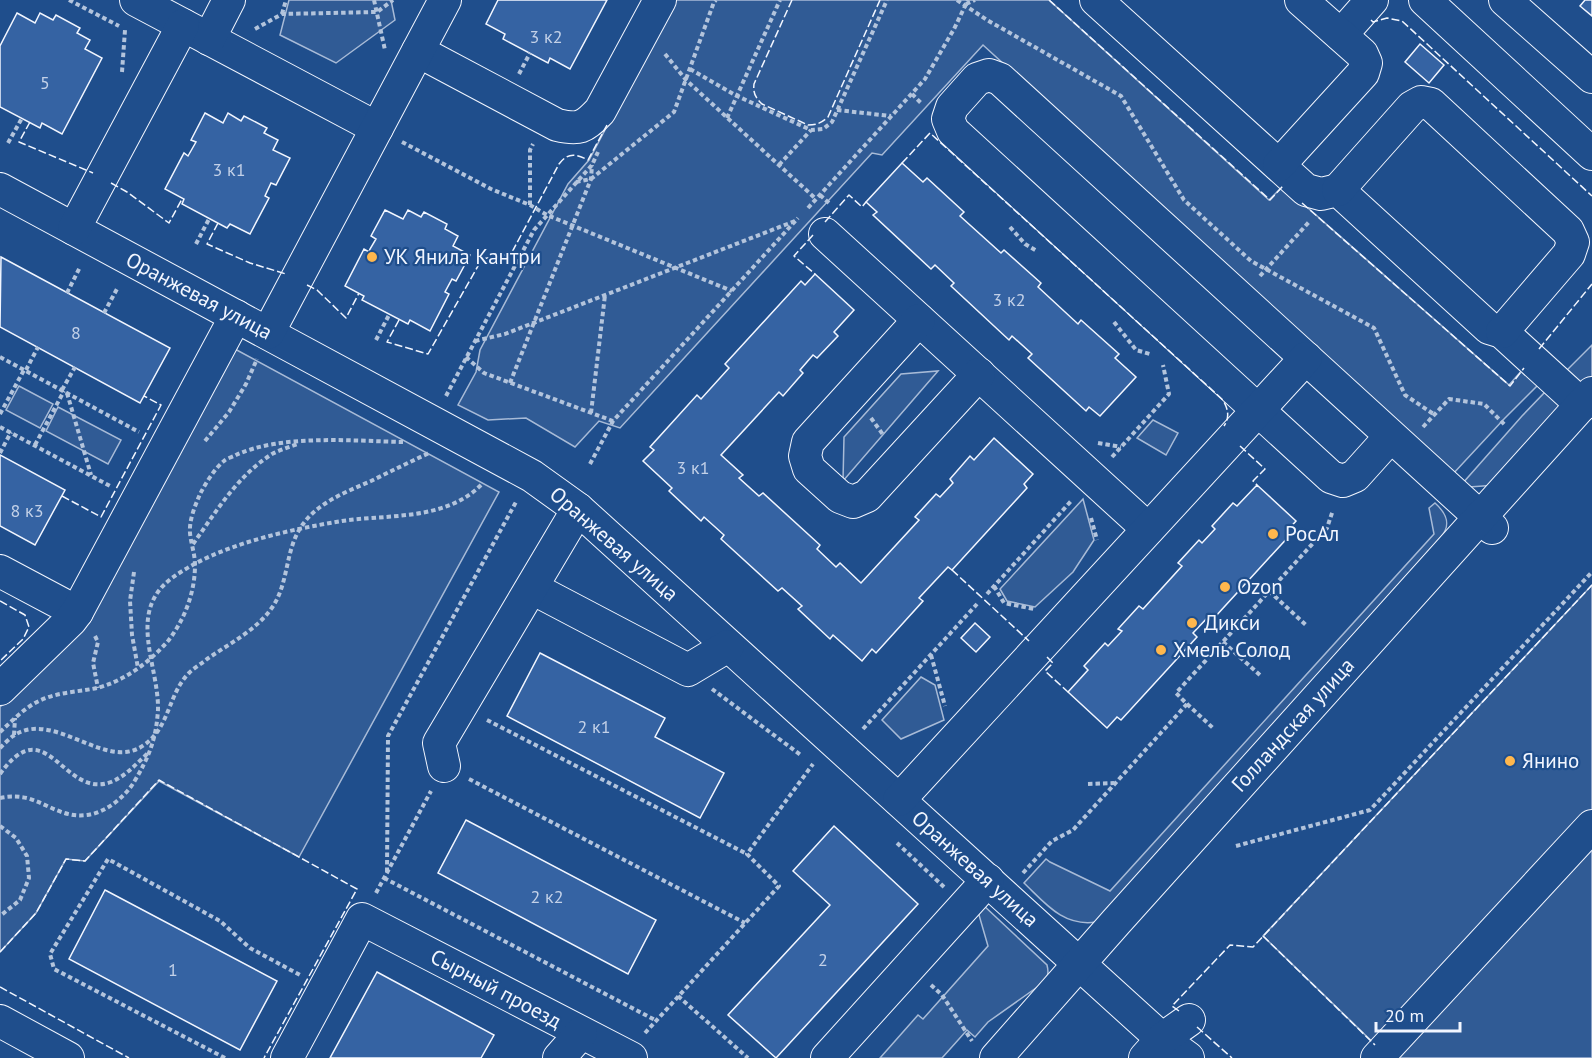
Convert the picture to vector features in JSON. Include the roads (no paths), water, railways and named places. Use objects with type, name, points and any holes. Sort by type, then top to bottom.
[{"type":"street","points":[[136,0],[377,128]]},
{"type":"street","points":[[74,229],[230,0]]},
{"type":"street","points":[[264,343],[445,0]]},
{"type":"street","points":[[418,51],[557,125],[573,128],[589,123],[600,111],[660,0]]},
{"type":"street","points":[[1096,0],[1306,190],[1321,194],[1338,190],[1412,107],[1421,102],[1431,104],[1568,231],[1573,242],[1569,254],[1502,332]]},
{"type":"street","points":[[1279,165],[1363,73],[1366,63],[1362,54],[1301,0]]},
{"type":"street","points":[[1341,36],[1372,0]]},
{"type":"street","points":[[1505,0],[1592,77]]},
{"type":"street","points":[[1444,6],[1592,154]]},
{"type":"street","points":[[1398,442],[1355,476],[1343,481],[1331,477],[952,130],[948,119],[952,107],[977,79],[989,75],[1000,79],[1398,442],[1486,523]]},
{"type":"street","name":"Оранжевая улица","points":[[0,189],[236,316],[264,343],[532,476],[578,509],[899,800],[1002,880],[1084,967],[1154,1048],[1188,1058]]},
{"type":"street","points":[[1338,190],[1489,328],[1502,332],[1588,405]]},
{"type":"street","points":[[825,234],[1148,530]]},
{"type":"street","points":[[85,622],[236,316]]},
{"type":"street","points":[[919,320],[808,442],[804,456],[809,469],[840,497],[853,502],[867,496],[979,374]]},
{"type":"street","points":[[899,800],[1306,358]]},
{"type":"street","name":"Голландская улица","points":[[1014,1058],[1084,967],[1486,523],[1588,405]]},
{"type":"street","points":[[444,766],[439,743],[578,509]]},
{"type":"street","points":[[0,571],[85,622]]},
{"type":"street","points":[[532,588],[688,670],[728,646]]},
{"type":"street","points":[[0,689],[71,621],[85,622]]},
{"type":"street","points":[[1377,1058],[1592,826]]},
{"type":"street","points":[[827,1058],[965,906],[1002,880]]},
{"type":"street","name":"Сырный проезд","points":[[287,1058],[362,919],[631,1058]]},
{"type":"street","name":"Голландская улица","points":[[985,1051],[1084,967]]},
{"type":"street","points":[[1154,1048],[1189,1020]]},
{"type":"street","points":[[0,1021],[68,1058]]},
{"type":"street","points":[[559,1058],[581,1034]]},
{"type":"place","name":"УК Янила Кантри","points":[[372,257]]},
{"type":"place","name":"РосАл","points":[[1273,534]]},
{"type":"place","name":"Ozon","points":[[1225,587]]},
{"type":"place","name":"Дикси","points":[[1192,623]]},
{"type":"place","name":"Хмель Солод","points":[[1161,650]]},
{"type":"place","name":"Янино","points":[[1510,761]]}]
